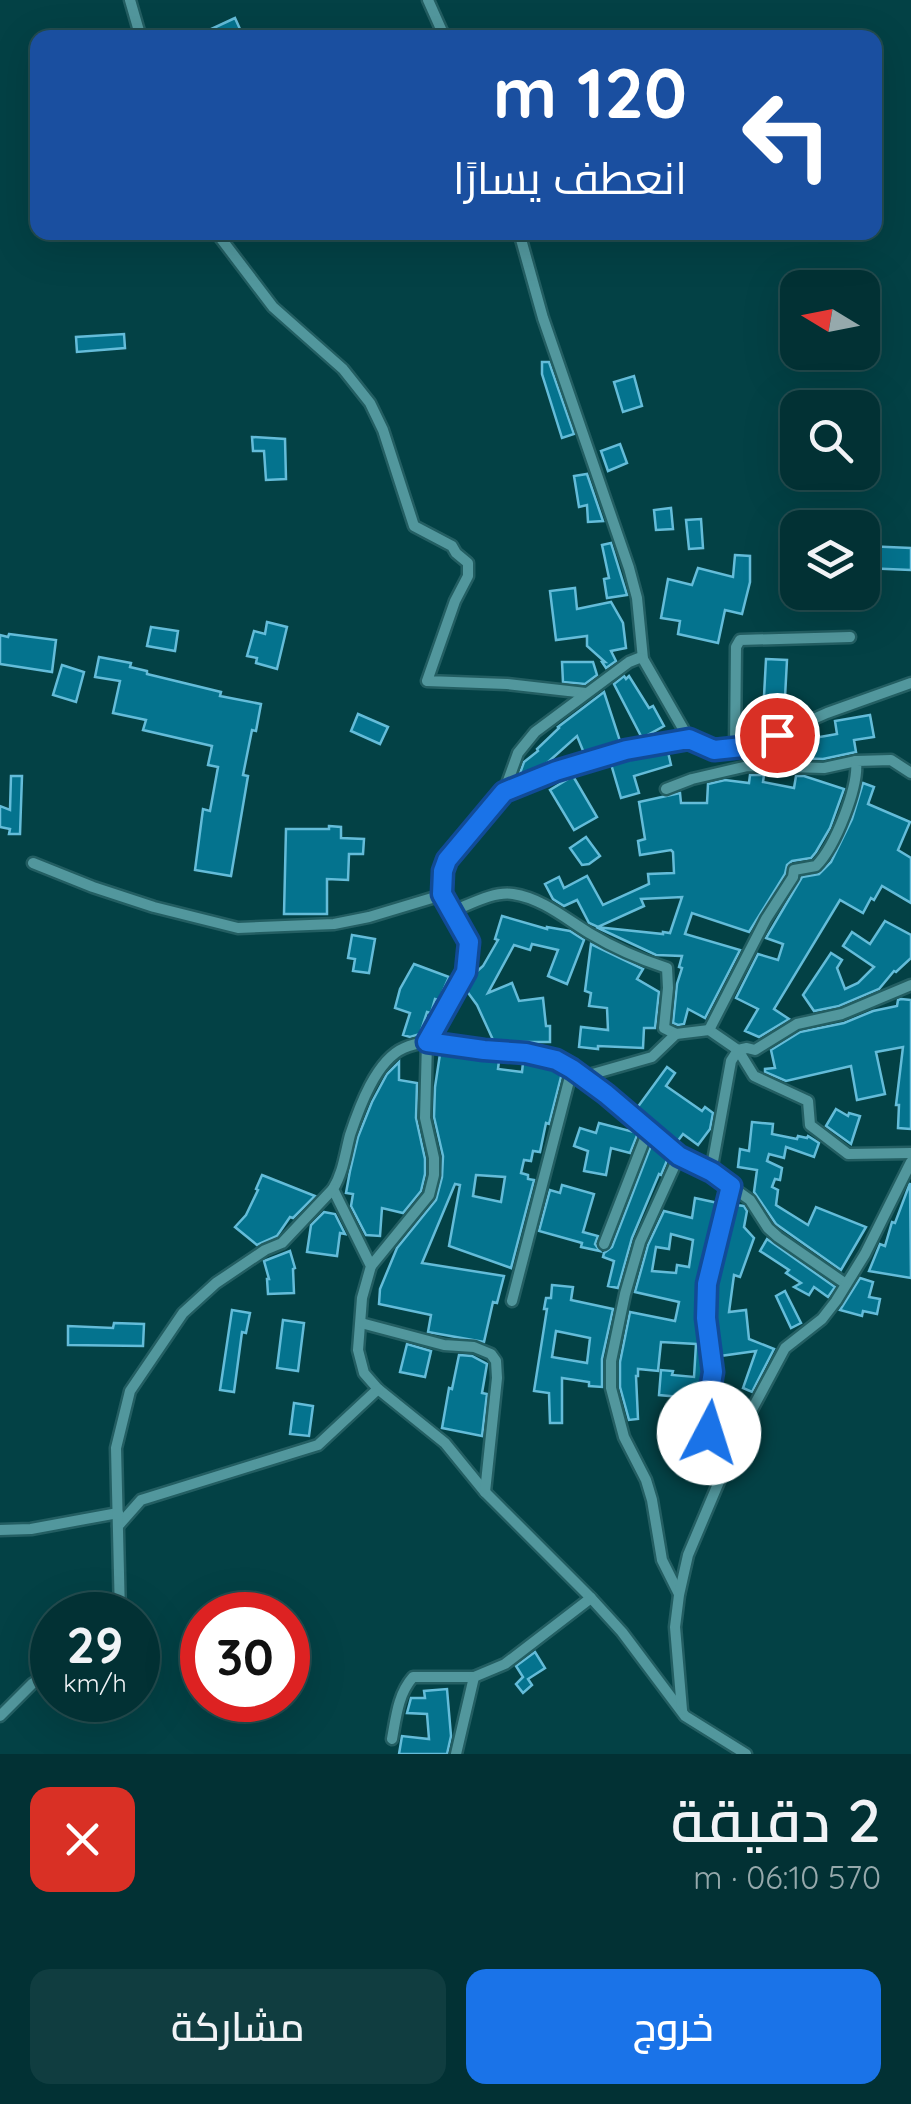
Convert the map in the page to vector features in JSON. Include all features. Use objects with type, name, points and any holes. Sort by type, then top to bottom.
[{"type":"street","points":[[130,0],[138,30]]},
{"type":"street","points":[[428,0],[441,30]]},
{"type":"street","points":[[222,240],[274,306],[343,369],[370,403],[383,430],[414,526],[452,546],[468,562],[468,576],[455,601],[427,681],[506,684],[587,694]]},
{"type":"street","points":[[520,240],[638,598],[644,659],[689,739]]},
{"type":"street","points":[[734,748],[736,647],[740,640],[850,637]]},
{"type":"street","points":[[644,659],[630,662],[535,732],[518,753],[504,792],[447,860],[442,894],[469,942],[466,972],[427,1042],[425,1118],[434,1175],[423,1203],[370,1266],[362,1298],[358,1350],[364,1373],[378,1389],[445,1443],[485,1492],[591,1598],[622,1632],[682,1712],[746,1754]]},
{"type":"street","points":[[504,792],[609,755],[689,739],[714,750],[752,746],[827,712],[911,684]]},
{"type":"street","points":[[709,1030],[794,870],[816,866],[830,849],[853,786],[856,760]]},
{"type":"street","points":[[666,789],[692,778],[748,766],[824,768],[856,760],[891,760],[911,772]]},
{"type":"street","points":[[34,863],[154,908],[238,928],[334,924],[442,894]]},
{"type":"street","points":[[453,911],[511,894],[564,916],[637,959],[667,968],[664,1028],[676,1034],[709,1030],[738,1050],[754,1076],[808,1101],[810,1126],[848,1154],[911,1153]]},
{"type":"street","points":[[712,1172],[731,1061],[738,1050],[754,1050],[796,1024],[842,1014],[911,985]]},
{"type":"street","points":[[577,1073],[652,1057],[676,1034]]},
{"type":"street","points":[[119,1592],[116,1448],[130,1391],[183,1313],[216,1284],[265,1250],[282,1243],[333,1189],[372,1081],[383,1064],[402,1048],[427,1042],[556,1060],[679,1156],[712,1172],[750,1200],[778,1237],[846,1284]]},
{"type":"street","points":[[512,1301],[577,1073]]},
{"type":"street","points":[[604,1244],[648,1128]]},
{"type":"street","points":[[679,1156],[640,1242],[611,1361],[610,1388],[624,1437],[646,1480],[662,1560],[679,1595]]},
{"type":"street","points":[[682,1712],[675,1627],[688,1556],[740,1432],[785,1348],[822,1319],[846,1284],[866,1254],[911,1162]]},
{"type":"street","points":[[727,1463],[709,1433],[707,1420],[713,1372],[706,1318],[707,1284],[731,1186]]},
{"type":"street","points":[[333,1189],[370,1266]]},
{"type":"street","points":[[361,1323],[491,1354],[496,1361],[497,1378],[485,1492]]},
{"type":"street","points":[[118,1526],[141,1500],[318,1445],[378,1389]]},
{"type":"street","points":[[0,1530],[31,1529],[118,1513]]},
{"type":"street","points":[[392,1739],[400,1701],[413,1677],[474,1677],[505,1664],[591,1598]]},
{"type":"street","points":[[456,1754],[474,1677]]},
{"type":"street","points":[[0,1716],[30,1686]]},
{"type":"building","points":[[235,18],[240,30],[209,30]]},
{"type":"building","points":[[124,334],[125,348],[77,352],[76,337]]},
{"type":"building","points":[[542,362],[549,362],[574,434],[562,438],[542,374]]},
{"type":"building","points":[[634,376],[642,406],[623,412],[614,382]]},
{"type":"building","points":[[252,437],[285,439],[286,479],[266,480],[264,451],[253,451]]},
{"type":"building","points":[[620,444],[627,463],[608,471],[601,451]]},
{"type":"building","points":[[587,474],[603,521],[588,522],[587,505],[579,507],[574,476]]},
{"type":"building","points":[[671,508],[673,529],[656,530],[654,510]]},
{"type":"building","points":[[701,519],[703,548],[689,549],[686,520]]},
{"type":"building","points":[[611,543],[627,595],[607,598],[604,579],[609,578],[602,545]]},
{"type":"building","points":[[880,547],[911,548],[911,570],[880,569]]},
{"type":"building","points":[[735,555],[750,556],[750,582],[742,614],[725,610],[718,643],[678,634],[680,621],[661,618],[668,579],[692,585],[698,568],[733,577]]},
{"type":"building","points":[[575,588],[577,609],[611,602],[623,623],[626,648],[611,651],[616,661],[606,668],[605,662],[587,646],[587,636],[556,640],[550,591]]},
{"type":"building","points":[[267,622],[287,627],[277,669],[247,656],[254,631],[265,634]]},
{"type":"building","points":[[151,627],[178,631],[175,651],[147,646]]},
{"type":"building","points":[[0,635],[56,640],[52,672],[0,664]]},
{"type":"building","points":[[99,657],[131,663],[130,667],[147,674],[221,692],[220,696],[261,704],[243,775],[248,776],[231,876],[195,870],[203,809],[210,811],[218,767],[208,765],[212,746],[143,730],[146,720],[113,713],[120,681],[95,677]]},
{"type":"building","points":[[766,659],[787,660],[784,716],[763,715]]},
{"type":"building","points":[[562,662],[593,662],[597,675],[585,684],[563,682]]},
{"type":"building","points":[[62,665],[84,672],[76,702],[53,695]]},
{"type":"building","points":[[629,676],[649,708],[653,706],[664,726],[642,738],[614,684]]},
{"type":"building","points":[[604,692],[621,744],[584,753],[577,736],[547,763],[520,773],[524,762],[558,727]]},
{"type":"building","points":[[358,714],[388,727],[380,744],[351,731]]},
{"type":"building","points":[[870,715],[874,737],[854,740],[856,752],[823,759],[794,758],[791,742],[837,734],[835,721]]},
{"type":"building","points":[[668,752],[671,765],[634,776],[639,793],[621,798],[611,764]]},
{"type":"building","points":[[750,775],[764,775],[763,782],[794,788],[796,776],[804,776],[844,789],[830,828],[816,852],[811,858],[787,865],[749,932],[692,913],[685,934],[740,950],[705,1018],[688,1009],[684,1024],[678,1025],[673,1023],[682,956],[656,955],[596,927],[670,933],[682,897],[641,899],[644,906],[598,927],[589,923],[577,900],[564,906],[553,899],[545,884],[559,877],[564,888],[587,876],[603,905],[649,884],[648,874],[674,873],[671,850],[640,855],[638,841],[645,839],[639,802],[680,793],[681,803],[707,803],[708,784],[725,780],[749,783]]},
{"type":"building","points":[[11,776],[22,776],[20,834],[9,834],[10,829],[0,827],[0,806],[10,810]]},
{"type":"building","points":[[573,776],[597,817],[574,830],[550,790]]},
{"type":"building","points":[[863,783],[874,787],[868,804],[910,822],[898,850],[911,858],[911,903],[882,886],[863,913],[840,900],[774,1009],[789,1019],[759,1037],[745,1031],[758,1009],[736,998],[758,954],[778,960],[783,944],[766,938],[802,877],[819,874],[831,862],[852,819]]},
{"type":"building","points":[[341,827],[341,838],[364,839],[363,854],[349,854],[348,880],[327,879],[327,914],[284,914],[286,829]]},
{"type":"building","points":[[586,837],[600,856],[582,865],[570,848]]},
{"type":"building","points":[[502,916],[547,929],[570,931],[584,940],[567,984],[548,976],[558,950],[532,944],[530,950],[514,945],[488,993],[512,983],[519,1001],[543,998],[550,1042],[494,1042],[466,990],[498,940],[495,939]]},
{"type":"building","points":[[885,921],[911,935],[911,958],[879,989],[839,1006],[814,1011],[803,995],[831,953],[842,960],[837,968],[845,989],[858,983],[874,967],[843,946],[852,932],[870,944]]},
{"type":"building","points":[[352,935],[375,939],[369,973],[353,971],[355,959],[348,958]]},
{"type":"building","points":[[591,944],[643,969],[637,979],[659,992],[655,1028],[644,1028],[643,1048],[579,1047],[581,1027],[608,1030],[607,1008],[589,1006],[591,993],[585,991]]},
{"type":"building","points":[[414,964],[449,977],[431,1013],[427,1012],[420,1034],[410,1037],[403,1035],[410,1013],[395,1008]]},
{"type":"building","points":[[901,999],[911,1000],[911,1129],[898,1128],[896,1105],[903,1047],[876,1052],[885,1094],[857,1100],[851,1066],[786,1081],[765,1072],[775,1068],[771,1050],[800,1032],[897,1006]]},
{"type":"building","points":[[440,1054],[499,1061],[498,1069],[522,1072],[523,1063],[562,1073],[540,1152],[533,1151],[531,1161],[524,1160],[521,1173],[534,1180],[511,1268],[449,1246],[460,1185],[455,1184],[422,1263],[504,1276],[484,1342],[428,1332],[431,1315],[379,1304],[380,1289],[397,1248],[436,1200],[442,1177],[443,1156],[434,1117]],"holes":[[[476,1175],[505,1177],[501,1202],[473,1196]]]},
{"type":"building","points":[[399,1062],[399,1080],[417,1083],[416,1118],[425,1174],[421,1191],[403,1213],[382,1208],[380,1236],[366,1235],[351,1206],[353,1194],[346,1193],[350,1171],[372,1102],[387,1074]]},
{"type":"building","points":[[667,1067],[675,1073],[666,1086],[702,1111],[705,1107],[713,1113],[710,1129],[698,1145],[683,1134],[677,1142],[637,1108]]},
{"type":"building","points":[[836,1109],[848,1116],[860,1116],[851,1144],[826,1126]]},
{"type":"building","points":[[752,1122],[773,1124],[772,1134],[797,1139],[808,1136],[819,1143],[814,1157],[786,1147],[784,1158],[769,1154],[767,1161],[782,1168],[780,1180],[775,1179],[772,1187],[778,1190],[776,1205],[808,1225],[816,1207],[866,1227],[841,1270],[776,1224],[754,1192],[757,1170],[738,1167],[740,1149],[749,1151]]},
{"type":"building","points":[[599,1123],[638,1133],[630,1153],[611,1148],[606,1175],[584,1171],[588,1151],[574,1146],[580,1128],[596,1133]]},
{"type":"building","points":[[652,1143],[668,1158],[632,1238],[618,1288],[608,1286],[614,1261],[603,1257],[604,1253],[612,1247]]},
{"type":"building","points":[[262,1175],[315,1196],[290,1217],[277,1236],[257,1245],[235,1227],[246,1215]]},
{"type":"building","points":[[910,1183],[911,1278],[869,1271],[880,1244],[885,1246]]},
{"type":"building","points":[[562,1185],[594,1194],[583,1232],[598,1236],[595,1244],[600,1251],[539,1231],[550,1190],[560,1193]]},
{"type":"building","points":[[695,1198],[718,1203],[698,1283],[697,1319],[704,1371],[701,1399],[659,1395],[661,1370],[694,1377],[696,1344],[661,1342],[658,1371],[638,1369],[638,1419],[629,1420],[620,1387],[620,1362],[630,1312],[675,1321],[679,1302],[635,1292],[648,1245],[664,1211],[692,1218]],"holes":[[[671,1234],[693,1240],[689,1267],[677,1265],[676,1273],[652,1271],[656,1247],[669,1249]]]},
{"type":"building","points":[[736,1205],[747,1211],[744,1227],[754,1238],[740,1277],[734,1275],[729,1312],[746,1310],[749,1339],[774,1349],[752,1392],[743,1388],[756,1351],[720,1356],[715,1318],[716,1285]]},
{"type":"building","points":[[324,1212],[335,1214],[345,1234],[340,1233],[337,1256],[307,1252],[311,1225]]},
{"type":"building","points":[[767,1239],[835,1287],[828,1297],[814,1287],[809,1295],[794,1287],[801,1283],[760,1251]]},
{"type":"building","points":[[290,1251],[295,1268],[294,1293],[268,1294],[264,1261]]},
{"type":"building","points":[[860,1278],[873,1282],[869,1297],[880,1299],[877,1314],[863,1311],[862,1316],[840,1310]]},
{"type":"building","points":[[552,1285],[573,1287],[571,1300],[613,1309],[602,1359],[602,1387],[562,1378],[562,1423],[550,1423],[549,1393],[534,1391],[546,1298],[551,1298]],"holes":[[[556,1331],[590,1338],[587,1363],[552,1357]]]},
{"type":"building","points":[[785,1291],[801,1323],[791,1328],[776,1296]]},
{"type":"building","points":[[232,1310],[250,1313],[246,1333],[242,1332],[234,1392],[220,1390]]},
{"type":"building","points":[[283,1320],[304,1323],[298,1371],[277,1368]]},
{"type":"building","points":[[114,1323],[144,1324],[143,1346],[68,1345],[68,1326],[113,1328]]},
{"type":"building","points":[[407,1344],[431,1351],[425,1377],[400,1372]]},
{"type":"building","points":[[459,1355],[472,1356],[487,1364],[482,1436],[442,1428]]},
{"type":"building","points":[[294,1403],[313,1406],[309,1436],[290,1434]]},
{"type":"building","points":[[535,1652],[545,1668],[528,1679],[532,1685],[523,1693],[516,1684],[523,1677],[516,1666]]},
{"type":"building","points":[[447,1689],[451,1736],[447,1754],[399,1754],[402,1736],[429,1739],[427,1714],[407,1713],[411,1698],[425,1698],[424,1691]]},
{"type":"route","points":[[709,1433],[707,1408],[713,1372],[706,1318],[707,1284],[731,1186],[679,1156],[606,1094],[556,1060],[427,1042],[466,972],[469,942],[442,894],[443,871],[447,860],[504,792],[626,750],[689,739],[714,750],[752,746],[777,735]]}]
